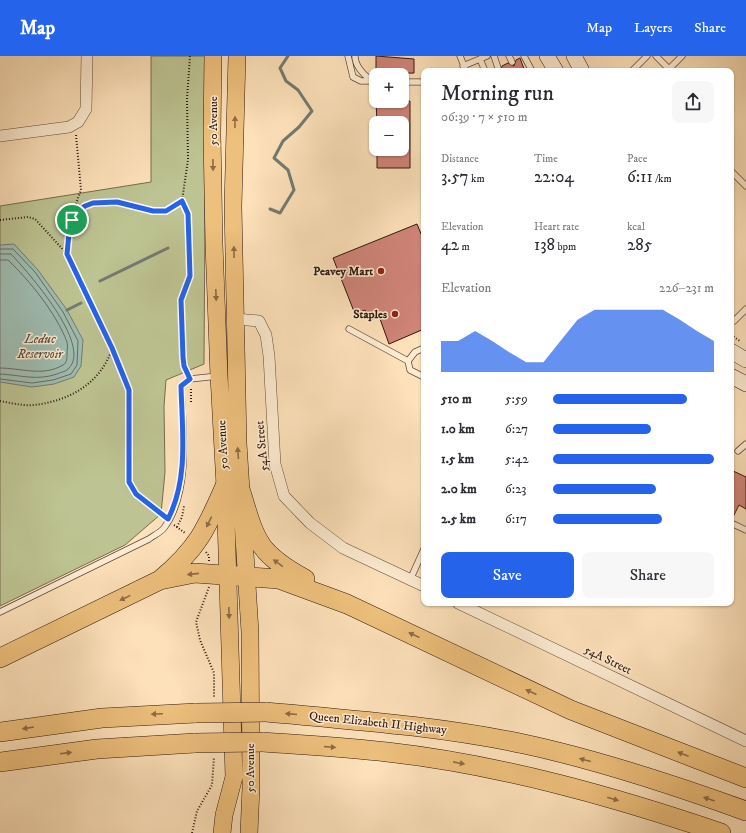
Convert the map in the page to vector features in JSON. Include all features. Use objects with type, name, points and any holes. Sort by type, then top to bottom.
[{"type":"highway","points":[[0,658],[160,580],[179,564],[197,543],[233,489],[256,537],[271,558],[347,604]]},
{"type":"highway","points":[[160,580],[195,573],[219,573],[279,579],[347,604],[571,710],[746,778]]},
{"type":"highway","name":"Queen Elizabeth II Highway","points":[[0,732],[102,718],[196,713],[266,712],[397,723],[524,744],[643,776],[746,811]]},
{"type":"highway","points":[[0,762],[96,749],[195,743],[263,742],[387,752],[517,774],[572,787],[657,811],[721,833]]},
{"type":"main road","name":"50 Avenue","points":[[213,56],[212,143],[219,376],[233,489],[246,575],[250,669],[251,787],[248,833]]},
{"type":"main road","name":"50 Avenue","points":[[222,833],[224,815],[234,777],[219,573],[233,489],[238,443],[233,206],[237,56]]},
{"type":"main road","points":[[219,573],[234,578],[240,586],[250,669]]},
{"type":"main road","points":[[234,777],[234,833]]},
{"type":"street","points":[[0,136],[69,127],[82,117],[86,109],[87,56]]},
{"type":"street","points":[[547,56],[554,68]]},
{"type":"street","points":[[574,56],[580,68]]},
{"type":"street","name":"54A Street","points":[[236,319],[259,321],[266,335],[269,356],[275,464],[284,496],[310,523],[344,548],[421,585]]},
{"type":"street","points":[[737,347],[746,360]]},
{"type":"street","points":[[734,378],[746,384]]},
{"type":"street","name":"54A Street","points":[[464,606],[746,741]]},
{"type":"lane","points":[[348,56],[353,77],[361,81],[369,81]]},
{"type":"lane","points":[[355,56],[355,62],[363,74],[369,78]]},
{"type":"lane","points":[[460,56],[465,68],[487,56]]},
{"type":"lane","points":[[494,56],[498,68]]},
{"type":"lane","points":[[524,56],[530,68]]},
{"type":"lane","points":[[635,68],[647,56]]},
{"type":"lane","points":[[656,56],[667,68]]},
{"type":"lane","points":[[671,68],[682,56]]},
{"type":"lane","points":[[480,59],[484,68]]},
{"type":"lane","points":[[409,82],[421,82]]},
{"type":"lane","points":[[734,174],[746,186]]},
{"type":"lane","points":[[734,321],[746,309]]},
{"type":"lane","points":[[349,329],[408,361],[410,370],[421,376]]},
{"type":"lane","points":[[408,361],[415,352],[421,349]]},
{"type":"lane","points":[[0,612],[149,539],[163,529],[176,504],[182,468],[181,386],[190,379],[219,376]]},
{"type":"lane","points":[[738,451],[746,444]]},
{"type":"lane","points":[[734,524],[746,530]]},
{"type":"lane","points":[[410,580],[421,555]]},
{"type":"path","points":[[190,56],[187,99],[188,160],[182,201],[188,214],[190,276],[181,300],[184,366],[190,379]]},
{"type":"path","points":[[67,254],[72,220],[81,184],[74,124]]},
{"type":"path","points":[[72,220],[81,208],[93,203],[117,202],[153,211],[166,211],[182,201]]},
{"type":"path","points":[[0,220],[28,217],[35,220],[67,254],[112,348],[129,390],[129,482],[136,494],[197,543],[209,556],[219,573],[208,591],[196,622],[200,640],[214,673],[214,704]]},
{"type":"path","points":[[0,401],[34,405],[58,399],[77,391],[94,381],[112,348]]},
{"type":"path","points":[[192,833],[197,811],[212,785],[214,752]]},
{"type":"green space","points":[[151,56],[206,56],[204,364],[166,380],[164,406],[165,472],[161,514],[125,545],[0,606],[0,206],[151,182]]},
{"type":"water","name":"Leduc Reservoir","points":[[14,244],[38,270],[67,310],[83,340],[81,366],[74,377],[54,384],[32,387],[0,382],[0,245]]},
{"type":"building","points":[[376,56],[414,59],[414,73],[409,73],[409,68],[376,68]]},
{"type":"building","points":[[520,58],[524,68],[502,68],[502,66],[508,63],[514,66],[516,60]]},
{"type":"building","points":[[410,101],[410,168],[377,168],[377,156],[409,156],[409,116],[377,116],[376,108],[409,108]]},
{"type":"building","name":"Peavey Mart","points":[[417,224],[421,234],[421,330],[389,344],[379,316],[369,321],[365,310],[355,314],[333,258]]},
{"type":"building","points":[[734,471],[746,477],[746,509],[739,505],[734,515]]},
{"type":"waterway","points":[[270,209],[280,213],[294,190],[288,170],[274,158],[283,141],[299,127],[312,111],[298,90],[286,81],[280,68],[288,56]]},
{"type":"waterway","points":[[100,281],[168,248]]},
{"type":"waterway","points":[[67,310],[81,303]]},
{"type":"place","name":"Peavey Mart","points":[[381,271]]},
{"type":"place","name":"Staples","points":[[395,314]]},
{"type":"route","points":[[182,201],[188,210],[190,276],[188,285],[182,295],[181,300],[184,366],[190,379],[181,386],[183,447],[182,468],[180,488],[176,504],[168,519],[136,494],[131,488],[129,482],[129,390],[112,348],[67,254],[72,220],[81,208],[93,203],[102,202],[117,202],[153,211],[166,211],[182,201]]}]
